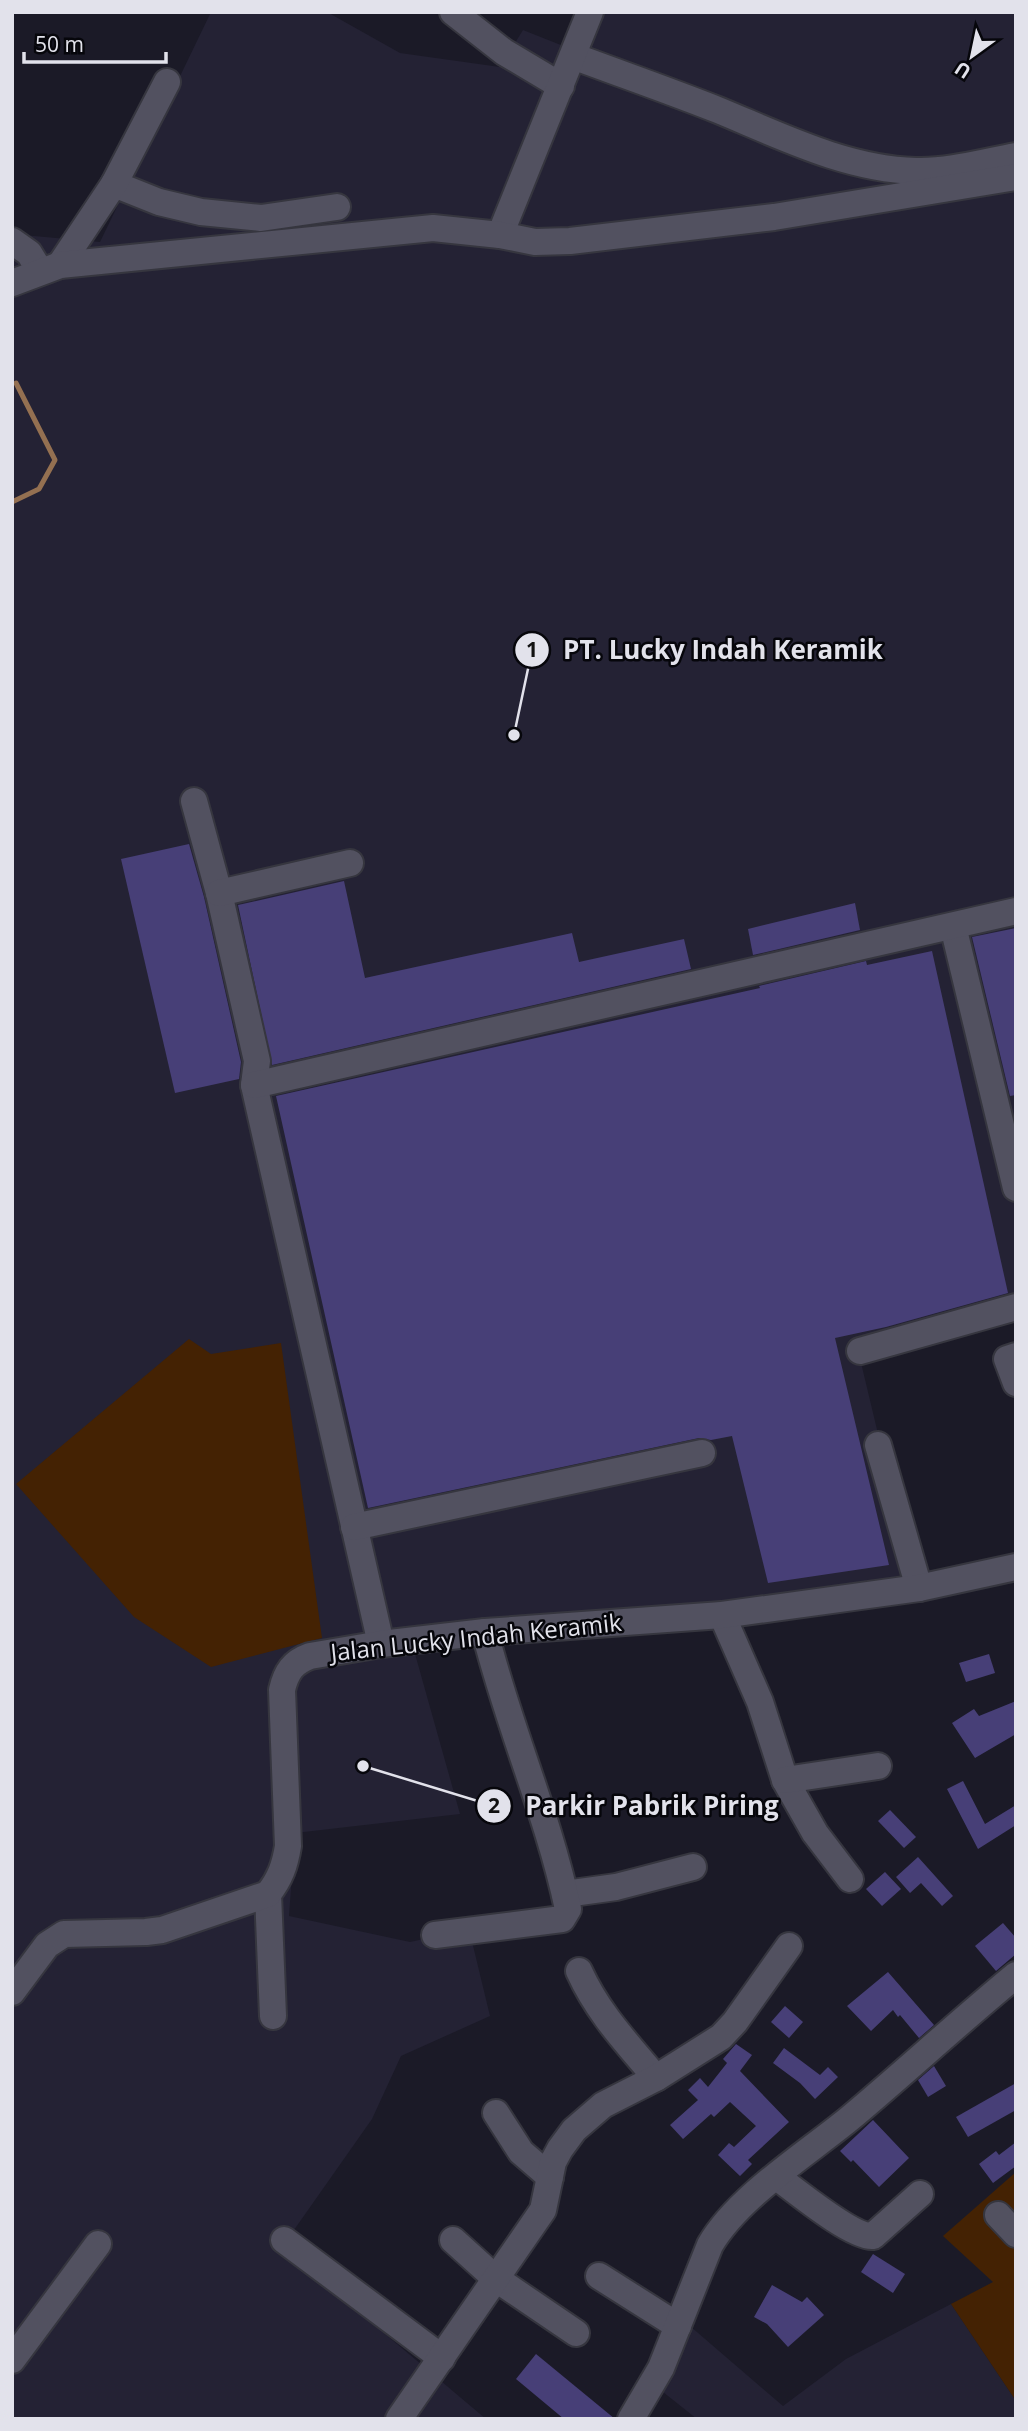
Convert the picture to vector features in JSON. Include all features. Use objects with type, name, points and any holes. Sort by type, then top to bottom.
[{"type":"street","points":[[453,12],[504,52],[561,86]]},
{"type":"street","points":[[500,235],[590,12]]},
{"type":"street","points":[[573,56],[619,75],[660,87],[822,152],[863,165],[917,171],[1016,156]]},
{"type":"street","points":[[50,268],[114,184],[167,82]]},
{"type":"street","points":[[12,283],[50,268],[433,228],[500,235],[535,242],[570,241],[774,217],[1016,177]]},
{"type":"street","points":[[114,184],[159,202],[201,212],[261,218],[337,207]]},
{"type":"street","points":[[12,240],[50,268]]},
{"type":"street","points":[[194,801],[219,893],[257,1061],[254,1085],[381,1644]]},
{"type":"street","points":[[219,893],[349,863]]},
{"type":"street","points":[[254,1085],[1016,911]]},
{"type":"street","points":[[953,926],[1016,1188]]},
{"type":"street","points":[[860,1351],[1016,1307]]},
{"type":"street","points":[[878,1445],[919,1588]]},
{"type":"street","points":[[354,1527],[702,1453]]},
{"type":"street","name":"Jalan Lucky Indah Keramik","points":[[268,1894],[280,1877],[288,1846],[281,1705],[285,1677],[299,1660],[381,1644],[485,1632],[722,1615],[919,1588],[1016,1567]]},
{"type":"street","points":[[722,1615],[760,1702],[785,1780],[815,1833],[850,1879]]},
{"type":"street","points":[[435,1935],[562,1919],[568,1909],[547,1829],[495,1674],[485,1632]]},
{"type":"street","points":[[785,1780],[878,1766]]},
{"type":"street","points":[[565,1894],[616,1888],[693,1867]]},
{"type":"street","points":[[12,1992],[47,1945],[64,1934],[162,1930],[268,1894],[273,2016]]},
{"type":"street","points":[[399,2419],[543,2210],[560,2148],[587,2117],[622,2093],[656,2078],[721,2037],[735,2022],[789,1946]]},
{"type":"street","points":[[579,1970],[602,2014],[656,2078]]},
{"type":"street","points":[[631,2419],[661,2368],[710,2245],[720,2229],[777,2177],[1014,1979]]},
{"type":"street","points":[[496,2113],[521,2152],[550,2177]]},
{"type":"street","points":[[777,2177],[834,2218],[866,2237],[873,2236],[920,2194]]},
{"type":"street","points":[[284,2239],[442,2358]]},
{"type":"street","points":[[453,2240],[495,2278],[576,2333]]},
{"type":"street","points":[[12,2360],[98,2244]]},
{"type":"street","points":[[599,2276],[678,2326]]},
{"type":"shaded area","points":[[211,12],[327,12],[400,53],[500,67],[523,30],[586,55],[604,12],[1016,12],[1016,1303],[857,1346],[914,1584],[410,1636],[460,1814],[295,1833],[289,1916],[410,1942],[469,1929],[490,2016],[401,2056],[372,2119],[282,2247],[486,2419],[12,2419],[12,234],[100,242]]},
{"type":"shaded area","points":[[189,1339],[211,1354],[281,1343],[322,1638],[211,1667],[134,1617],[16,1484]]},
{"type":"shaded area","points":[[1016,2172],[1016,2401],[951,2304],[993,2282],[943,2236]]},
{"type":"shaded area","points":[[951,2304],[1016,2401],[1016,2419],[697,2419],[663,2392],[683,2320],[783,2406],[846,2359]]},
{"type":"building","points":[[189,844],[204,897],[241,1062],[239,1079],[175,1093],[121,859]]},
{"type":"building","points":[[344,881],[365,978],[572,933],[579,962],[684,939],[691,969],[272,1065],[238,905]]},
{"type":"building","points":[[855,903],[860,930],[753,955],[748,929]]},
{"type":"building","points":[[1016,928],[1016,1095],[1010,1096],[972,937]]},
{"type":"building","points":[[932,951],[1008,1293],[886,1327],[835,1338],[889,1565],[768,1583],[732,1436],[711,1440],[699,1438],[368,1508],[276,1096],[760,988],[759,986],[866,961],[867,965]]},
{"type":"building","points":[[989,1654],[995,1673],[966,1682],[959,1663]]},
{"type":"building","points":[[1016,1701],[1016,1734],[975,1758],[952,1723],[974,1709],[979,1716]]},
{"type":"building","points":[[963,1781],[985,1824],[1016,1805],[1016,1825],[978,1849],[947,1789]]},
{"type":"building","points":[[890,1810],[916,1837],[904,1848],[878,1821]]},
{"type":"building","points":[[918,1857],[953,1896],[942,1906],[921,1883],[910,1893],[896,1877]]},
{"type":"building","points":[[885,1872],[901,1889],[882,1906],[866,1889]]},
{"type":"building","points":[[1003,1923],[1016,1938],[1016,1954],[996,1971],[975,1946]]},
{"type":"building","points":[[888,1972],[934,2025],[919,2038],[893,2010],[871,2031],[847,2006]]},
{"type":"building","points":[[785,2006],[803,2022],[789,2038],[771,2022]]},
{"type":"building","points":[[736,2044],[752,2055],[740,2071],[789,2122],[748,2160],[752,2164],[740,2176],[718,2155],[729,2143],[734,2147],[756,2126],[730,2102],[714,2117],[711,2114],[683,2139],[670,2125],[698,2100],[688,2090],[700,2078],[708,2087],[727,2063],[723,2059]]},
{"type":"building","points":[[784,2048],[820,2075],[828,2067],[838,2077],[815,2099],[800,2083],[773,2063]]},
{"type":"building","points":[[934,2066],[946,2086],[928,2097],[918,2080]]},
{"type":"building","points":[[1016,2083],[1016,2110],[968,2137],[956,2117]]},
{"type":"building","points":[[873,2120],[909,2158],[879,2187],[853,2160],[851,2162],[840,2151]]},
{"type":"building","points":[[1016,2142],[1016,2166],[993,2183],[979,2164],[996,2151],[999,2155]]},
{"type":"building","points":[[873,2254],[905,2274],[893,2293],[861,2272]]},
{"type":"building","points":[[772,2285],[802,2302],[807,2297],[824,2315],[788,2347],[767,2324],[754,2317]]},
{"type":"building","points":[[536,2354],[615,2419],[564,2419],[516,2379]]},
{"type":"waterway","points":[[12,502],[39,489],[55,460],[16,383]]},
{"type":"place","name":"PT. Lucky Indah Keramik","points":[[514,735]]},
{"type":"place","name":"Parkir Pabrik Piring","points":[[363,1766]]}]
